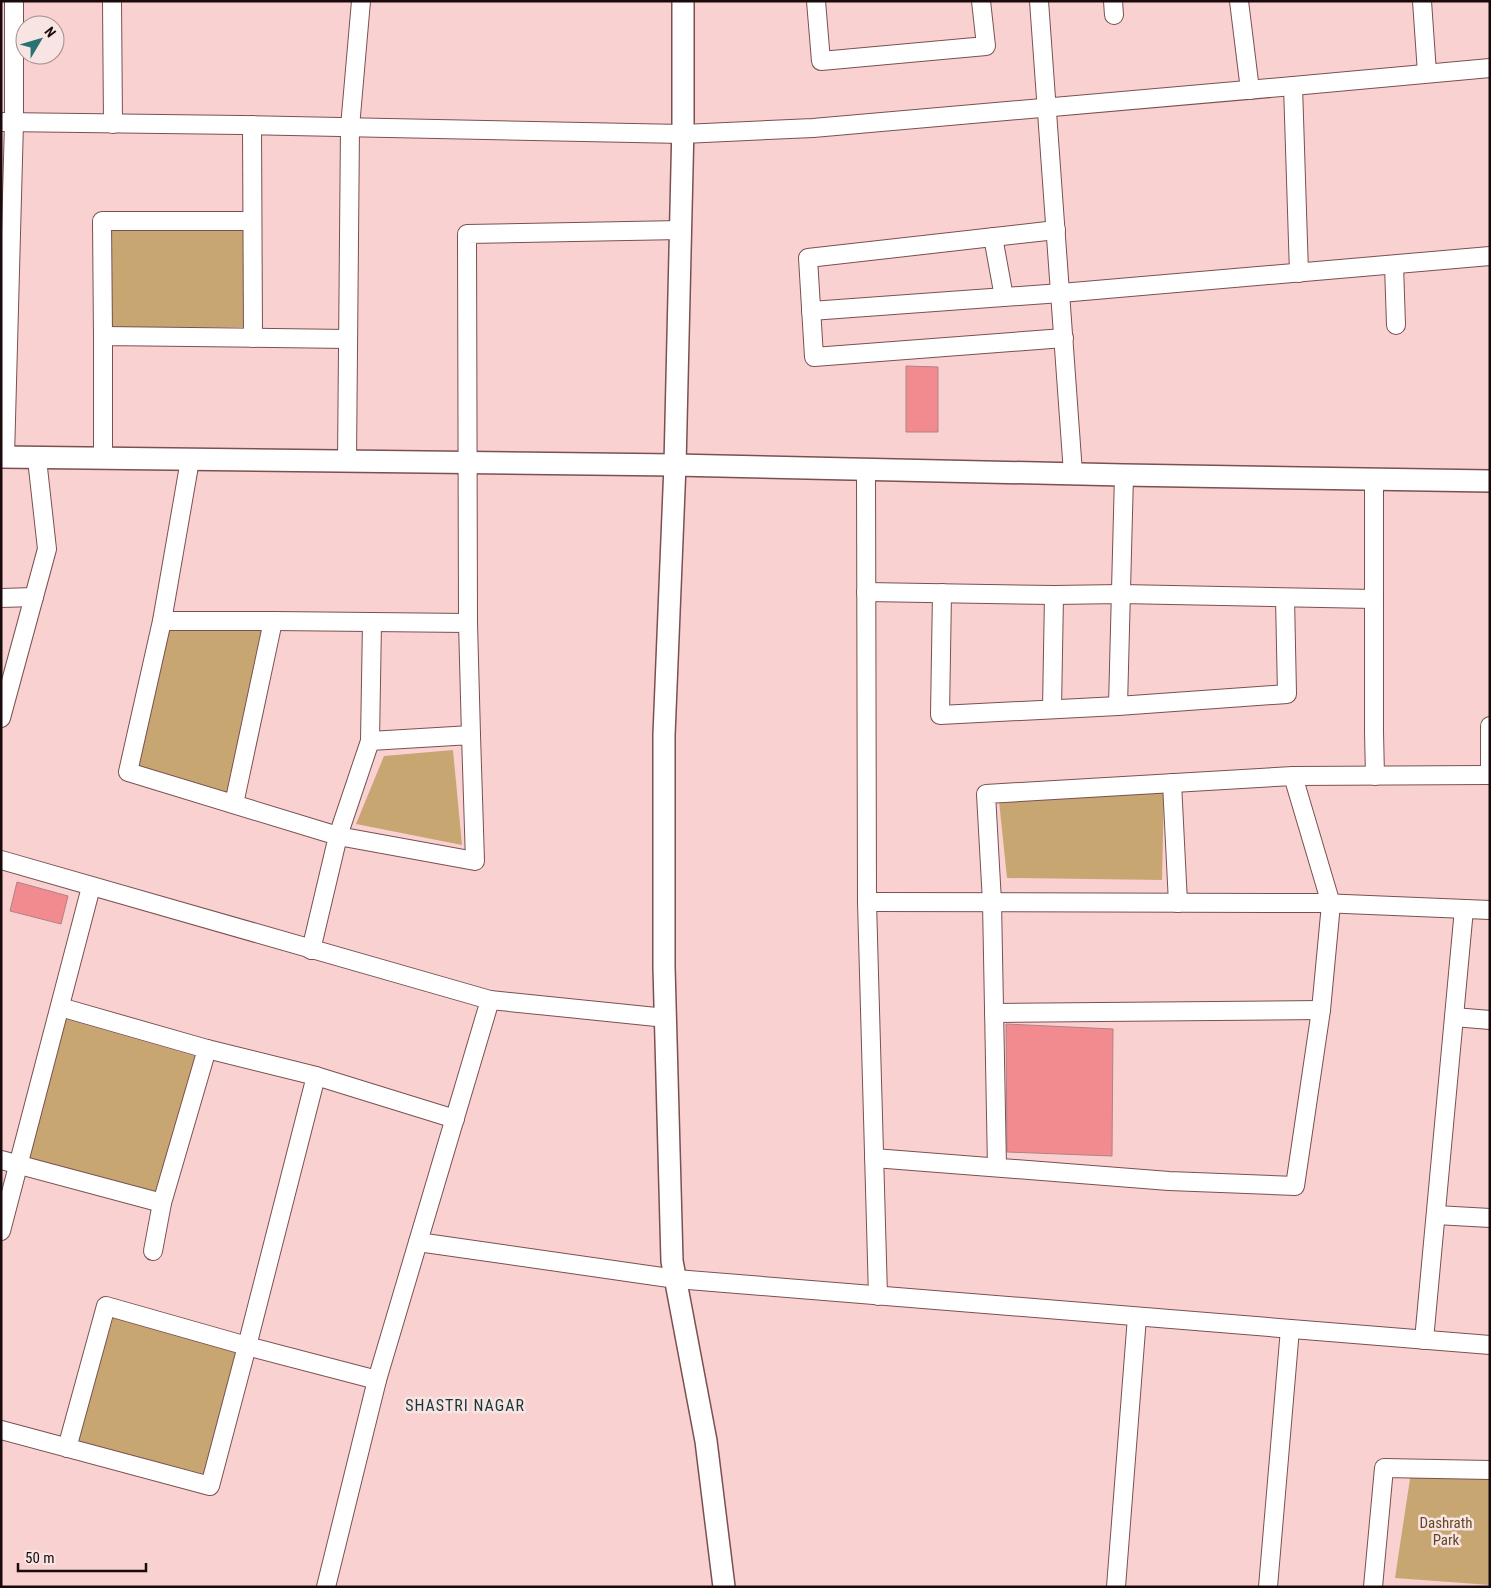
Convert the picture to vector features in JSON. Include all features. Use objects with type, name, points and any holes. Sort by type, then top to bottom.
[{"type":"street","points":[[14,1],[7,122],[3,457],[866,468],[1124,475],[1490,481]]},
{"type":"street","points":[[112,1],[114,124]]},
{"type":"street","points":[[347,461],[350,127],[361,1]]},
{"type":"street","points":[[683,1],[683,134],[675,465],[664,735],[666,1018],[672,1261],[706,1441],[724,1587]]},
{"type":"street","points":[[816,1],[821,61],[986,46],[981,1]]},
{"type":"street","points":[[1039,1],[1073,473]]},
{"type":"street","points":[[1239,1],[1250,90]]},
{"type":"street","points":[[1422,1],[1428,74]]},
{"type":"street","points":[[7,122],[683,134],[812,128],[1490,68]]},
{"type":"street","points":[[1293,86],[1299,273]]},
{"type":"street","points":[[252,125],[253,338]]},
{"type":"street","points":[[103,459],[102,221],[252,221]]},
{"type":"street","points":[[190,460],[162,621],[128,772],[338,836],[474,861],[468,623],[467,234],[681,230]]},
{"type":"street","points":[[1056,230],[808,258],[814,357],[1064,338]]},
{"type":"street","points":[[992,237],[1004,297]]},
{"type":"street","points":[[811,311],[1061,293],[1490,256]]},
{"type":"street","points":[[1394,265],[1396,325]]},
{"type":"street","points":[[103,336],[348,339]]},
{"type":"street","points":[[1,718],[47,549],[37,458]]},
{"type":"street","points":[[866,468],[867,902],[878,1296]]},
{"type":"street","points":[[1118,706],[1124,475]]},
{"type":"street","points":[[1374,479],[1375,776]]},
{"type":"street","points":[[866,592],[1054,595],[1121,594],[1374,599]]},
{"type":"street","points":[[942,593],[940,715],[1052,710],[1287,694],[1285,598]]},
{"type":"street","points":[[1052,710],[1054,595]]},
{"type":"street","points":[[1,598],[34,597]]},
{"type":"street","points":[[162,621],[468,623]]},
{"type":"street","points":[[234,804],[273,621]]},
{"type":"street","points":[[311,950],[338,836],[370,741],[372,622]]},
{"type":"street","points":[[997,1167],[992,902],[986,794],[1293,776],[1489,775],[1490,726]]},
{"type":"street","points":[[370,741],[471,735]]},
{"type":"street","points":[[874,1158],[1169,1181],[1295,1186],[1320,1010],[1331,904],[1293,776]]},
{"type":"street","points":[[1172,783],[1178,903]]},
{"type":"street","points":[[1,860],[490,1000],[666,1018]]},
{"type":"street","points":[[1,1231],[91,887]]},
{"type":"street","points":[[867,902],[1331,904],[1490,910]]},
{"type":"street","points":[[1424,1340],[1464,909]]},
{"type":"street","points":[[326,1587],[377,1380],[490,1000]]},
{"type":"street","points":[[60,1007],[206,1050],[316,1076],[455,1119]]},
{"type":"street","points":[[994,1013],[1320,1010]]},
{"type":"street","points":[[1454,1017],[1490,1020]]},
{"type":"street","points":[[153,1251],[162,1203],[206,1050]]},
{"type":"street","points":[[1,1430],[210,1486],[316,1076]]},
{"type":"street","points":[[1,1160],[162,1203]]},
{"type":"street","points":[[1436,1215],[1490,1218]]},
{"type":"street","points":[[418,1242],[676,1279],[1490,1346]]},
{"type":"street","points":[[67,1448],[106,1306],[377,1380]]},
{"type":"street","points":[[1116,1587],[1137,1317]]},
{"type":"street","points":[[1268,1587],[1290,1329]]},
{"type":"street","points":[[1373,1587],[1384,1468],[1490,1470]]},
{"type":"green space","points":[[109,228],[243,229],[244,327],[109,328]]},
{"type":"green space","points":[[169,627],[263,629],[229,795],[136,765]]},
{"type":"green space","points":[[453,750],[462,845],[356,824],[384,756]]},
{"type":"green space","points":[[1164,790],[1162,880],[1007,878],[999,801]]},
{"type":"green space","points":[[66,1019],[195,1056],[158,1192],[26,1161]]},
{"type":"green space","points":[[114,1315],[236,1351],[205,1474],[76,1441]]},
{"type":"green space","name":"Dashrath Park","points":[[1411,1472],[1490,1479],[1490,1585],[1395,1578]]},
{"type":"building","points":[[906,366],[938,367],[938,432],[906,432]]},
{"type":"building","points":[[17,882],[68,896],[61,924],[10,911]]},
{"type":"building","points":[[1006,1024],[1113,1029],[1112,1156],[1007,1152]]},
{"type":"district","name":"SHASTRI NAGAR","points":[[465,1405]]}]
